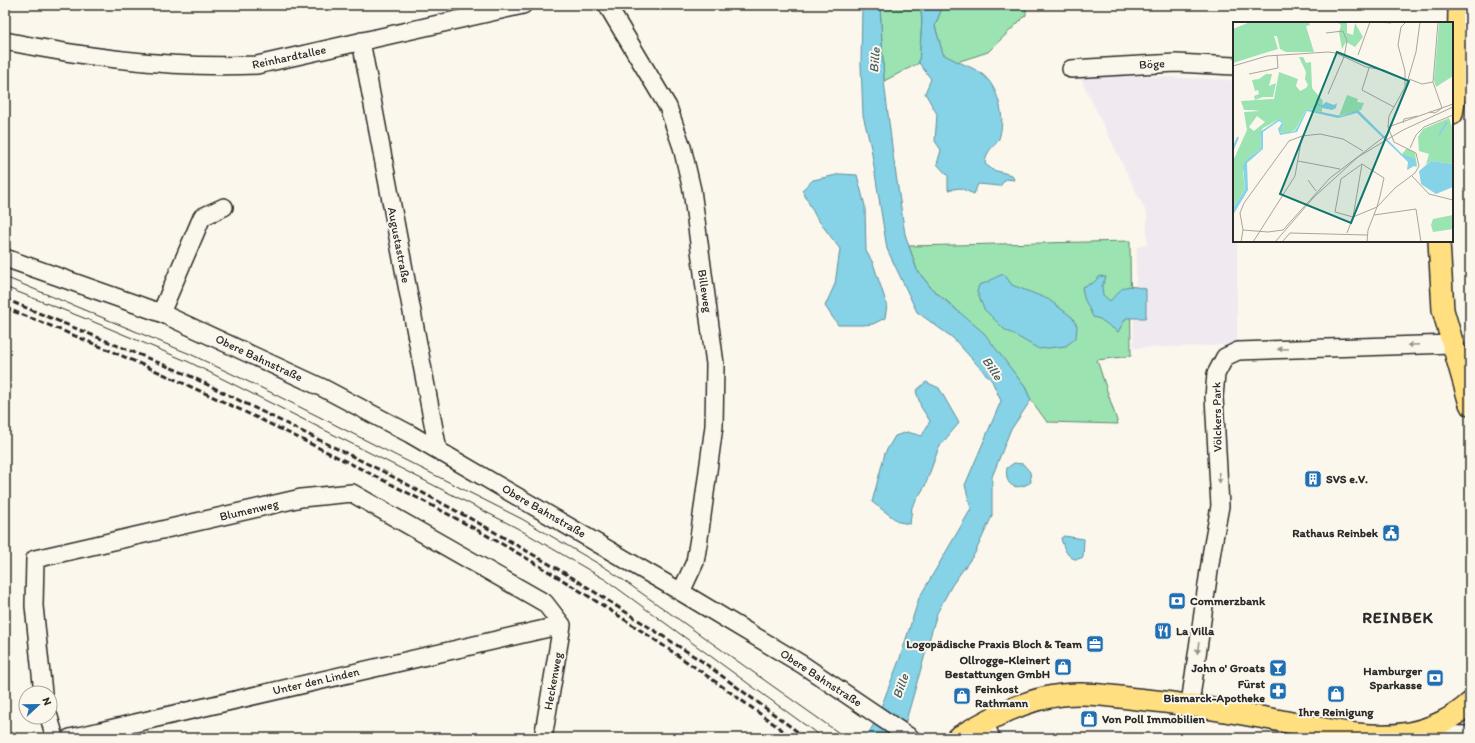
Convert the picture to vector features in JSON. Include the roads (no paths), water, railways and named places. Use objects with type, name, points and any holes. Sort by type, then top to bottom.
[{"type":"main road","points":[[1453,109],[1460,75],[1459,5]]},
{"type":"main road","points":[[1439,242],[1443,310],[1470,404]]},
{"type":"main road","points":[[956,738],[988,730],[1028,702],[1063,695],[1090,694],[1190,704],[1319,728],[1372,735],[1409,733],[1434,726],[1450,718],[1470,702]]},
{"type":"street","name":"Reinhardtallee","points":[[5,41],[58,52],[96,57],[213,67],[257,65],[523,5]]},
{"type":"street","name":"Billeweg","points":[[607,5],[668,107],[682,147],[692,190],[715,364],[714,426],[699,538],[695,562],[681,592]]},
{"type":"street","name":"Augustastraße","points":[[361,41],[438,450]]},
{"type":"street","name":"Böge","points":[[1071,69],[1176,63],[1233,66]]},
{"type":"street","points":[[161,313],[202,217],[224,207]]},
{"type":"street","name":"Obere Bahnstraße","points":[[5,258],[161,313],[323,388],[438,450],[681,592],[803,665],[911,738]]},
{"type":"street","name":"Völckers Park","points":[[1190,704],[1212,550],[1220,506],[1214,397],[1216,374],[1225,357],[1238,351],[1452,344]]},
{"type":"street","name":"Blumenweg","points":[[43,685],[34,606],[35,559],[301,498],[352,493],[544,603],[562,625]]},
{"type":"street","name":"Unter den Linden","points":[[70,738],[562,625]]},
{"type":"street","name":"Heckenweg","points":[[543,738],[562,625]]},
{"type":"street","points":[[51,725],[54,738]]},
{"type":"street","points":[[1409,733],[1470,735]]},
{"type":"water","name":"Bille","points":[[862,5],[880,5],[884,81],[893,155],[905,234],[917,270],[932,289],[984,333],[1025,387],[1031,400],[1010,431],[992,477],[992,516],[975,553],[952,585],[937,613],[901,738],[866,738],[876,720],[900,658],[919,598],[971,509],[965,485],[1001,401],[992,381],[953,338],[917,312],[887,249],[871,148],[863,115],[861,65]]},
{"type":"water","points":[[920,5],[943,5],[935,26],[943,54],[977,71],[990,82],[995,91],[1001,110],[1002,126],[999,139],[988,153],[985,164],[993,170],[1012,175],[1014,180],[1006,179],[1000,186],[978,184],[974,194],[960,188],[948,190],[948,176],[937,164],[941,150],[935,141],[937,114],[925,93],[931,79],[919,63],[922,20]]},
{"type":"water","points":[[841,174],[857,175],[865,206],[866,251],[873,263],[887,305],[885,318],[873,324],[838,325],[825,306],[835,284],[840,249],[816,217],[802,190],[813,180]]},
{"type":"water","points":[[1004,274],[1012,285],[1048,299],[1072,317],[1077,326],[1076,338],[1066,346],[1039,349],[1004,329],[984,309],[977,292],[979,285]]},
{"type":"water","points":[[1100,276],[1106,277],[1102,286],[1103,295],[1110,301],[1125,287],[1129,286],[1146,289],[1146,318],[1126,318],[1118,332],[1100,319],[1093,317],[1084,298],[1082,287],[1093,283]]},
{"type":"water","points":[[926,382],[939,388],[959,423],[939,447],[925,486],[912,507],[910,524],[899,522],[872,502],[885,453],[895,436],[907,432],[922,436],[930,421],[921,407],[916,391]]},
{"type":"water","points":[[1014,463],[1023,464],[1030,472],[1031,482],[1020,487],[1012,486],[1009,483],[1007,479],[1007,468]]},
{"type":"water","points":[[1064,536],[1084,539],[1083,557],[1074,559],[1065,551],[1061,538]]},
{"type":"tram line","points":[[5,277],[190,354],[270,392],[522,519],[609,570],[846,738]]},
{"type":"tram line","points":[[5,287],[189,362],[517,528],[606,580],[823,738]]},
{"type":"railway","points":[[5,299],[186,374],[386,473],[484,526],[573,578],[703,662],[806,738]]},
{"type":"railway","points":[[5,308],[85,340],[242,410],[446,513],[539,566],[598,602],[738,698],[793,738]]},
{"type":"place","name":"SVS e.V.","points":[[1313,479]]},
{"type":"place","name":"Rathaus Reinbek","points":[[1391,533]]},
{"type":"place","name":"Commerzbank","points":[[1177,601]]},
{"type":"place","name":"La Villa","points":[[1163,631]]},
{"type":"place","name":"Logopädische Praxis Bloch & Team","points":[[1095,644]]},
{"type":"place","name":"Ollrogge-Kleinert Bestattungen GmbH","points":[[1063,667]]},
{"type":"place","name":"John o' Groats","points":[[1278,668]]},
{"type":"place","name":"Hamburger Sparkasse","points":[[1435,678]]},
{"type":"place","name":"Fürst Bismarck-Apotheke","points":[[1278,691]]},
{"type":"place","name":"Ihre Reinigung","points":[[1336,694]]},
{"type":"place","name":"Feinkost Rathmann","points":[[962,696]]},
{"type":"place","name":"Von Poll Immobilien","points":[[1089,719]]},
{"type":"district","name":"REINBEK","points":[[1398,617]]}]
